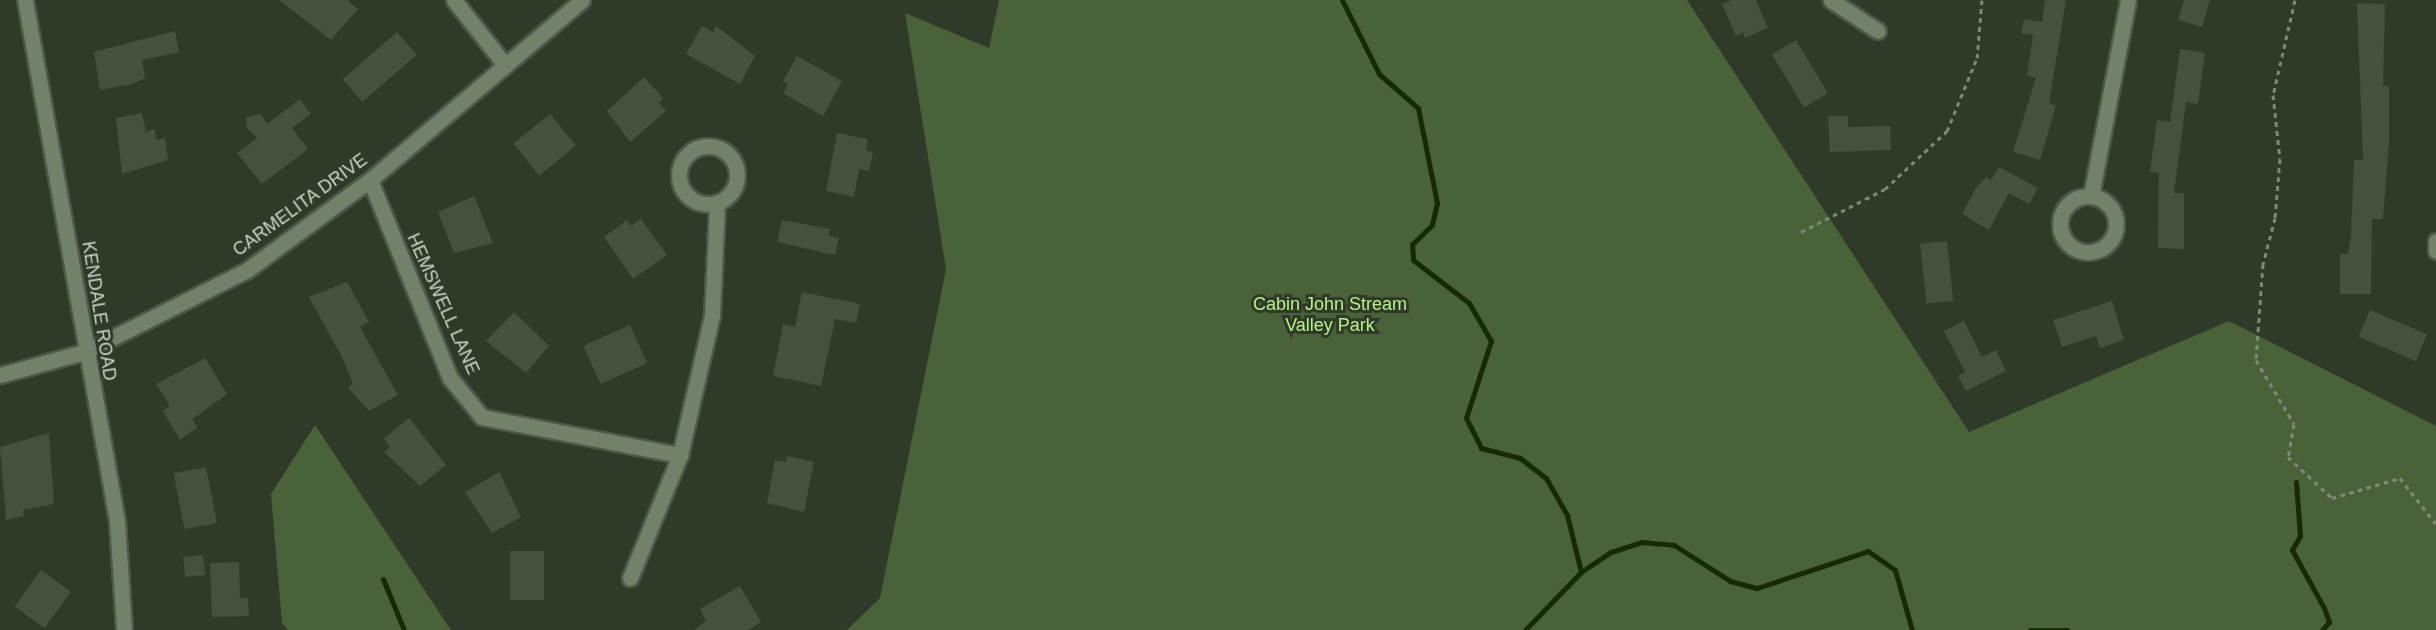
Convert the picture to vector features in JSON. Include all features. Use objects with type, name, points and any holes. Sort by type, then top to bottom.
[{"type":"street","name":"KENDALE ROAD","points":[[25,0],[84,352],[117,521],[124,630]]},
{"type":"street","points":[[454,0],[505,65]]},
{"type":"street","name":"CARMELITA DRIVE","points":[[0,375],[84,352],[247,270],[370,180],[582,0]]},
{"type":"street","points":[[1831,0],[1878,31]]},
{"type":"street","points":[[2091,196],[2128,0]]},
{"type":"street","name":"HEMSWELL LANE","points":[[370,180],[450,378],[482,417],[680,455]]},
{"type":"street","points":[[630,578],[680,455],[712,315],[717,204]]},
{"type":"street","points":[[2436,242],[2436,251]]},
{"type":"path","points":[[1801,232],[1885,189],[1947,131],[1977,58],[1982,0]]},
{"type":"path","points":[[2295,0],[2273,95],[2280,159],[2275,218],[2263,264],[2256,360],[2294,424],[2288,457],[2332,498],[2400,478],[2436,525]]},
{"type":"green space","name":"Cabin John Stream Valley Park","points":[[999,0],[1687,0],[1969,432],[2229,321],[2436,426],[2436,630],[847,630],[880,598],[946,269],[905,13],[989,48]]},
{"type":"green space","points":[[315,425],[451,630],[288,630],[282,623],[271,494]]},
{"type":"building","points":[[279,0],[347,0],[358,9],[331,40]]},
{"type":"building","points":[[1732,0],[1756,0],[1768,28],[1745,38],[1743,32],[1736,36],[1722,4]]},
{"type":"building","points":[[2045,0],[2066,0],[2049,103],[2056,105],[2040,160],[2013,152],[2036,78],[2027,76],[2033,35],[2021,33],[2024,19],[2042,22]]},
{"type":"building","points":[[2184,0],[2210,0],[2202,27],[2178,20]]},
{"type":"building","points":[[2357,3],[2385,4],[2383,86],[2389,86],[2389,142],[2383,219],[2372,219],[2371,294],[2340,294],[2340,254],[2348,254],[2351,236],[2354,160],[2363,160]]},
{"type":"building","points":[[702,26],[713,32],[716,26],[755,56],[740,84],[686,54]]},
{"type":"building","points":[[175,31],[179,52],[142,60],[145,78],[132,84],[100,90],[94,52]]},
{"type":"building","points":[[397,32],[417,55],[362,102],[343,79]]},
{"type":"building","points":[[1796,40],[1828,93],[1804,108],[1772,54]]},
{"type":"building","points":[[2180,49],[2205,53],[2198,104],[2186,102],[2174,193],[2184,193],[2184,249],[2158,248],[2159,173],[2150,172],[2157,120],[2170,122]]},
{"type":"building","points":[[797,56],[842,81],[823,116],[783,93],[788,84],[783,81]]},
{"type":"building","points":[[644,77],[663,98],[659,103],[666,111],[630,142],[607,111]]},
{"type":"building","points":[[300,99],[311,114],[292,128],[308,149],[262,184],[237,153],[257,138],[247,128],[246,117],[261,114],[267,124]]},
{"type":"building","points":[[142,113],[146,132],[155,129],[156,140],[165,138],[168,160],[122,174],[116,118]]},
{"type":"building","points":[[550,114],[576,146],[539,175],[513,144]]},
{"type":"building","points":[[1828,116],[1848,116],[1848,127],[1890,126],[1891,150],[1830,152]]},
{"type":"building","points":[[837,133],[868,139],[866,150],[873,152],[869,171],[859,169],[854,197],[826,191]]},
{"type":"building","points":[[1999,167],[2038,188],[2029,204],[2009,193],[1989,230],[1962,214],[1976,188],[1986,177],[1991,180]]},
{"type":"building","points":[[474,196],[493,243],[454,253],[438,212]]},
{"type":"building","points":[[641,219],[667,255],[633,279],[604,237],[627,220],[631,226]]},
{"type":"building","points":[[782,220],[830,229],[829,236],[839,238],[835,255],[777,242]]},
{"type":"building","points":[[1947,241],[1953,301],[1926,303],[1920,244]]},
{"type":"building","points":[[347,282],[369,322],[360,327],[398,395],[369,411],[348,388],[353,384],[342,357],[309,297]]},
{"type":"building","points":[[802,292],[860,304],[856,323],[835,319],[821,386],[773,376],[783,324],[795,327]]},
{"type":"building","points":[[2112,301],[2124,340],[2100,348],[2096,336],[2062,347],[2053,320]]},
{"type":"building","points":[[2370,310],[2427,334],[2416,361],[2359,337]]},
{"type":"building","points":[[514,312],[549,346],[526,373],[486,341]]},
{"type":"building","points":[[1964,321],[1982,357],[1996,350],[2006,371],[1966,391],[1958,376],[1965,372],[1944,331]]},
{"type":"building","points":[[630,325],[647,363],[600,384],[583,346]]},
{"type":"building","points":[[205,358],[227,394],[193,419],[197,428],[180,440],[163,411],[170,406],[156,384]]},
{"type":"building","points":[[409,418],[446,465],[420,486],[384,452],[390,448],[384,438]]},
{"type":"building","points":[[49,433],[54,504],[23,510],[24,516],[6,520],[0,447]]},
{"type":"building","points":[[787,456],[814,462],[804,512],[767,503],[775,460],[786,462]]},
{"type":"building","points":[[206,467],[217,523],[184,529],[174,473]]},
{"type":"building","points":[[499,472],[521,517],[492,533],[465,492]]},
{"type":"building","points":[[510,551],[544,551],[544,600],[510,600]]},
{"type":"building","points":[[203,555],[205,575],[185,577],[183,557]]},
{"type":"building","points":[[239,562],[240,598],[248,598],[249,616],[212,617],[210,563]]},
{"type":"building","points":[[41,570],[71,592],[44,628],[15,606]]},
{"type":"building","points":[[740,586],[761,622],[748,630],[694,630],[706,621],[700,609]]},
{"type":"waterway","points":[[1342,0],[1379,74],[1418,108],[1437,203],[1432,225],[1412,244],[1413,260],[1469,303],[1491,341],[1466,418],[1481,448],[1520,458],[1546,478],[1567,515],[1581,572]]},
{"type":"waterway","points":[[2296,482],[2300,536],[2292,550],[2324,608],[2329,622],[2322,630]]},
{"type":"waterway","points":[[1525,630],[1581,572],[1611,552],[1641,542],[1674,545],[1730,581],[1757,588],[1868,551],[1895,570],[1912,630]]},
{"type":"waterway","points":[[383,579],[404,630]]},
{"type":"waterway","points":[[2030,630],[2067,630]]}]
